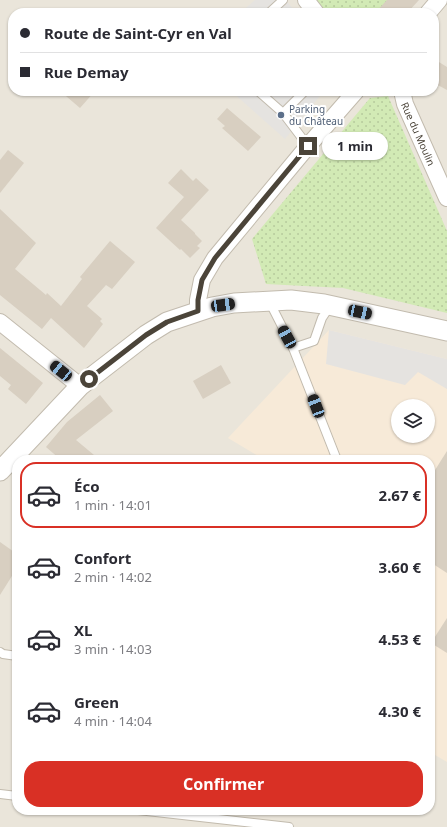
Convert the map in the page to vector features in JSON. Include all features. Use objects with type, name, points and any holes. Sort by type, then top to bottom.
[{"type":"street","points":[[306,0],[312,8]]},
{"type":"street","points":[[432,8],[439,0]]},
{"type":"street","points":[[198,311],[198,300],[202,280],[215,258],[352,96]]},
{"type":"street","name":"Rue du Moulin","points":[[403,96],[405,104],[447,198]]},
{"type":"street","points":[[15,455],[80,386],[146,335],[167,322],[198,311],[212,307],[291,300],[331,306],[447,331]]},
{"type":"street","points":[[0,322],[80,386]]},
{"type":"street","points":[[0,471],[12,458]]},
{"type":"lane","points":[[275,8],[283,0]]},
{"type":"lane","points":[[264,96],[283,113],[308,146]]},
{"type":"lane","points":[[283,113],[299,96]]},
{"type":"lane","points":[[269,301],[293,348],[335,455]]},
{"type":"lane","points":[[293,348],[314,341],[322,318],[331,306]]},
{"type":"lane","points":[[0,652],[12,655]]},
{"type":"lane","points":[[0,794],[12,795]]},
{"type":"lane","points":[[182,815],[289,827]]},
{"type":"shaded area","points":[[0,0],[447,0],[447,827],[0,827]]},
{"type":"shaded area","points":[[255,0],[286,0],[292,8],[246,8]]},
{"type":"shaded area","name":"Parking du Château","points":[[237,96],[320,96],[285,139]]},
{"type":"shaded area","points":[[329,330],[447,359],[447,762],[435,755],[435,455],[257,455],[228,438]]},
{"type":"shaded area","points":[[329,330],[447,359],[447,389],[418,372],[405,385],[326,364]]},
{"type":"green space","points":[[314,0],[418,0],[411,8],[321,8]]},
{"type":"green space","points":[[388,96],[447,231],[447,313],[343,288],[266,284],[252,239],[370,98]]},
{"type":"building","points":[[387,0],[419,0],[412,8],[380,8]]},
{"type":"building","points":[[439,62],[447,67],[447,90],[439,86]]},
{"type":"building","points":[[66,96],[91,96],[80,108]]},
{"type":"building","points":[[227,108],[261,137],[248,151],[222,128],[225,126],[217,119]]},
{"type":"building","points":[[8,150],[24,163],[0,193],[0,160]]},
{"type":"building","points":[[181,169],[193,181],[196,178],[209,190],[181,220],[202,241],[197,246],[200,248],[190,258],[156,228],[184,197],[168,183]]},
{"type":"building","points":[[0,209],[36,243],[15,269],[46,295],[47,293],[61,306],[82,279],[80,277],[110,241],[135,262],[112,289],[106,285],[87,306],[102,319],[100,321],[103,324],[84,348],[51,318],[42,329],[0,295]]},
{"type":"building","points":[[0,348],[43,383],[26,404],[8,389],[11,385],[0,376]]},
{"type":"building","points":[[221,365],[231,383],[203,399],[193,381]]},
{"type":"building","points":[[100,395],[113,411],[76,440],[94,455],[55,455],[46,447],[67,422]]},
{"type":"building","points":[[447,451],[447,573],[435,565],[435,470]]},
{"type":"building","points":[[0,542],[12,550],[12,576],[0,595]]},
{"type":"building","points":[[447,618],[447,653],[435,646],[435,637]]},
{"type":"place","name":"Parking du Château","points":[[281,115]]},
{"type":"route","points":[[89,379],[146,335],[167,322],[198,311],[198,300],[202,280],[215,258],[308,146]]}]
